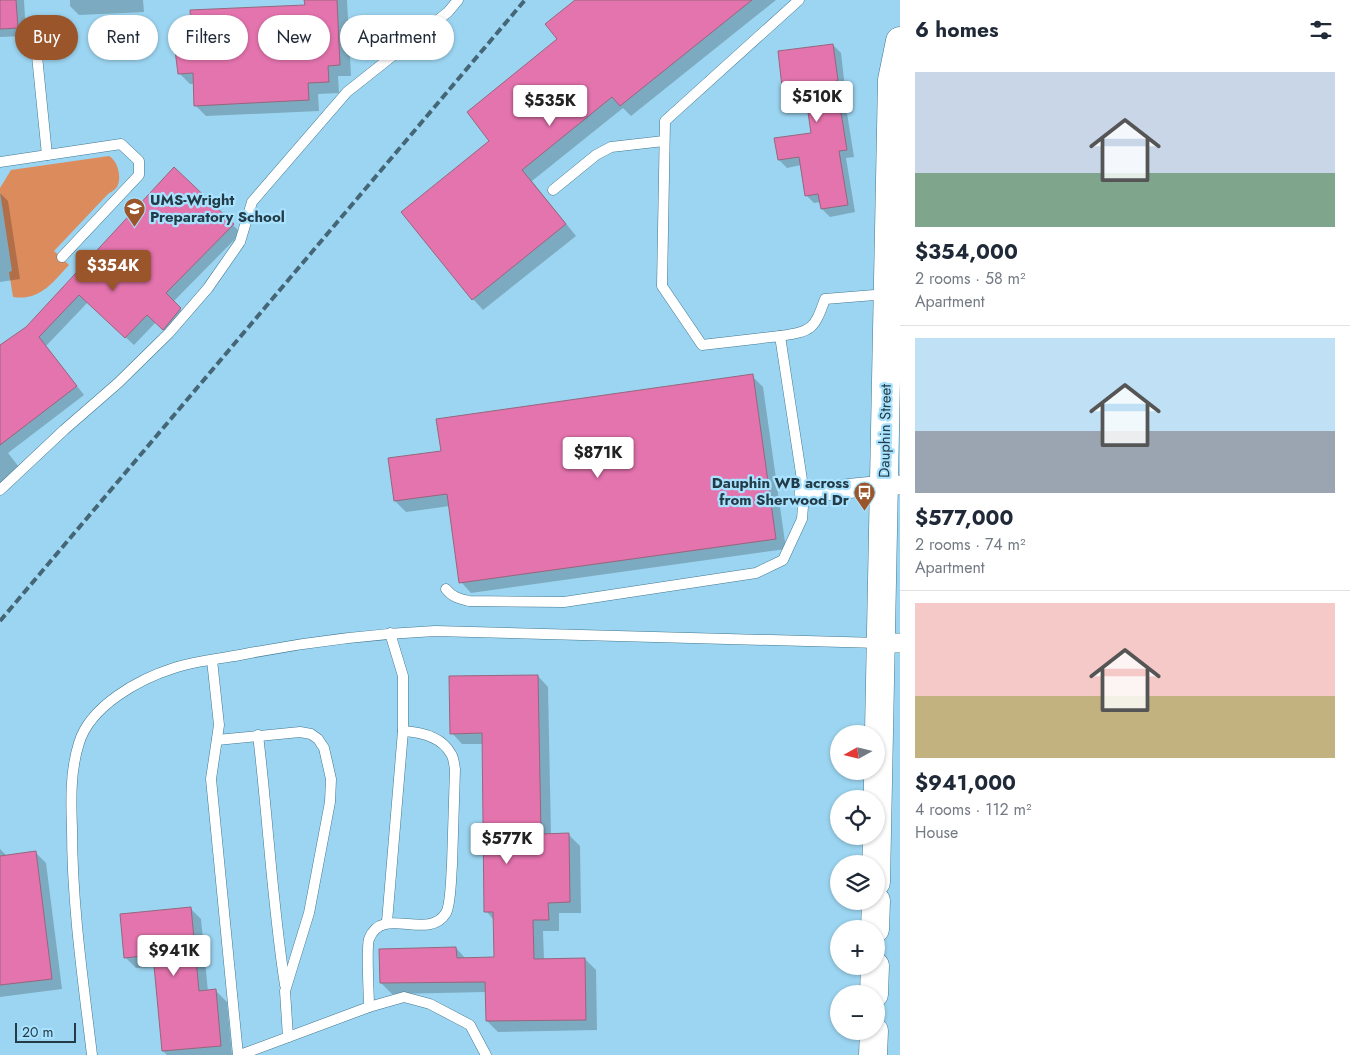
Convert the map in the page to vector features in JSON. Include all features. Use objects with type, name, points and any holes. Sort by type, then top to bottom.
[{"type":"main road","name":"Dauphin Street","points":[[878,855],[890,643],[892,485],[887,294],[892,80],[900,41]]},
{"type":"main road","points":[[874,1040],[874,1055]]},
{"type":"street","points":[[804,492],[892,485]]},
{"type":"lane","points":[[0,490],[118,383],[169,333],[208,288],[240,242],[252,202],[348,92],[440,18],[458,0]]},
{"type":"lane","points":[[799,0],[664,121],[662,286],[702,345],[806,332],[818,321],[825,300],[887,294]]},
{"type":"lane","points":[[37,60],[47,155]]},
{"type":"lane","points":[[553,190],[596,154],[611,147],[664,141]]},
{"type":"lane","points":[[0,162],[121,144],[139,161],[139,176],[62,258]]},
{"type":"lane","points":[[446,589],[458,599],[469,601],[564,602],[756,573],[783,560],[802,519],[804,492],[780,336]]},
{"type":"lane","points":[[92,1055],[72,876],[71,786],[79,742],[92,719],[108,703],[142,681],[174,668],[284,646],[390,634],[435,632],[890,643]]},
{"type":"lane","points":[[386,922],[403,731],[403,676],[390,634]]},
{"type":"lane","points":[[212,660],[219,724],[211,779],[239,1055],[370,1007],[404,997],[430,1004],[470,1025],[486,1055]]},
{"type":"lane","points":[[370,1007],[368,940],[374,930],[386,922],[430,924],[438,921],[446,913],[450,892],[455,769],[452,755],[445,746],[434,738],[403,731]]},
{"type":"lane","points":[[217,740],[300,732],[311,734],[318,739],[324,748],[331,779],[329,812],[309,913],[286,991]]},
{"type":"lane","points":[[258,735],[267,808],[279,950],[286,991],[288,1038]]},
{"type":"shaded area","points":[[109,156],[115,162],[118,170],[119,179],[117,187],[107,195],[54,251],[69,265],[51,284],[38,293],[22,298],[13,297],[9,272],[12,271],[0,192],[0,188],[11,170]]},
{"type":"building","points":[[0,0],[16,0],[17,15],[15,15],[15,28],[0,29]]},
{"type":"building","points":[[304,0],[337,0],[340,65],[328,66],[329,82],[308,83],[309,100],[194,106],[193,73],[178,74],[176,60],[248,60],[248,15],[190,15],[190,10],[305,5]]},
{"type":"building","points":[[575,0],[752,0],[620,106],[612,97],[522,170],[566,224],[472,300],[401,212],[489,141],[467,112],[557,39],[545,24]]},
{"type":"building","points":[[833,44],[838,80],[836,81],[847,150],[839,151],[848,205],[821,209],[818,194],[805,196],[799,157],[778,160],[774,138],[811,133],[804,85],[782,87],[778,51]]},
{"type":"building","points":[[174,167],[234,224],[166,293],[181,308],[163,330],[147,315],[125,338],[79,295],[39,337],[77,386],[0,445],[0,345],[26,327]]},
{"type":"building","points":[[753,374],[776,539],[459,583],[447,494],[394,501],[388,458],[441,451],[436,419]]},
{"type":"building","points":[[538,675],[541,834],[569,833],[570,902],[548,903],[549,920],[533,920],[534,959],[585,958],[586,1020],[486,1021],[485,982],[380,983],[379,949],[456,947],[457,958],[494,957],[493,912],[484,912],[482,733],[450,734],[449,676]]},
{"type":"building","points":[[36,851],[52,979],[0,985],[0,856]]},
{"type":"building","points":[[191,907],[199,991],[216,989],[221,1046],[162,1051],[153,955],[124,958],[120,914]]},
{"type":"railway","points":[[0,621],[525,0]]},
{"type":"place","name":"UMS-Wright Preparatory School","points":[[134,228]]},
{"type":"place","name":"Dauphin WB across from Sherwood Dr","points":[[865,511]]}]
